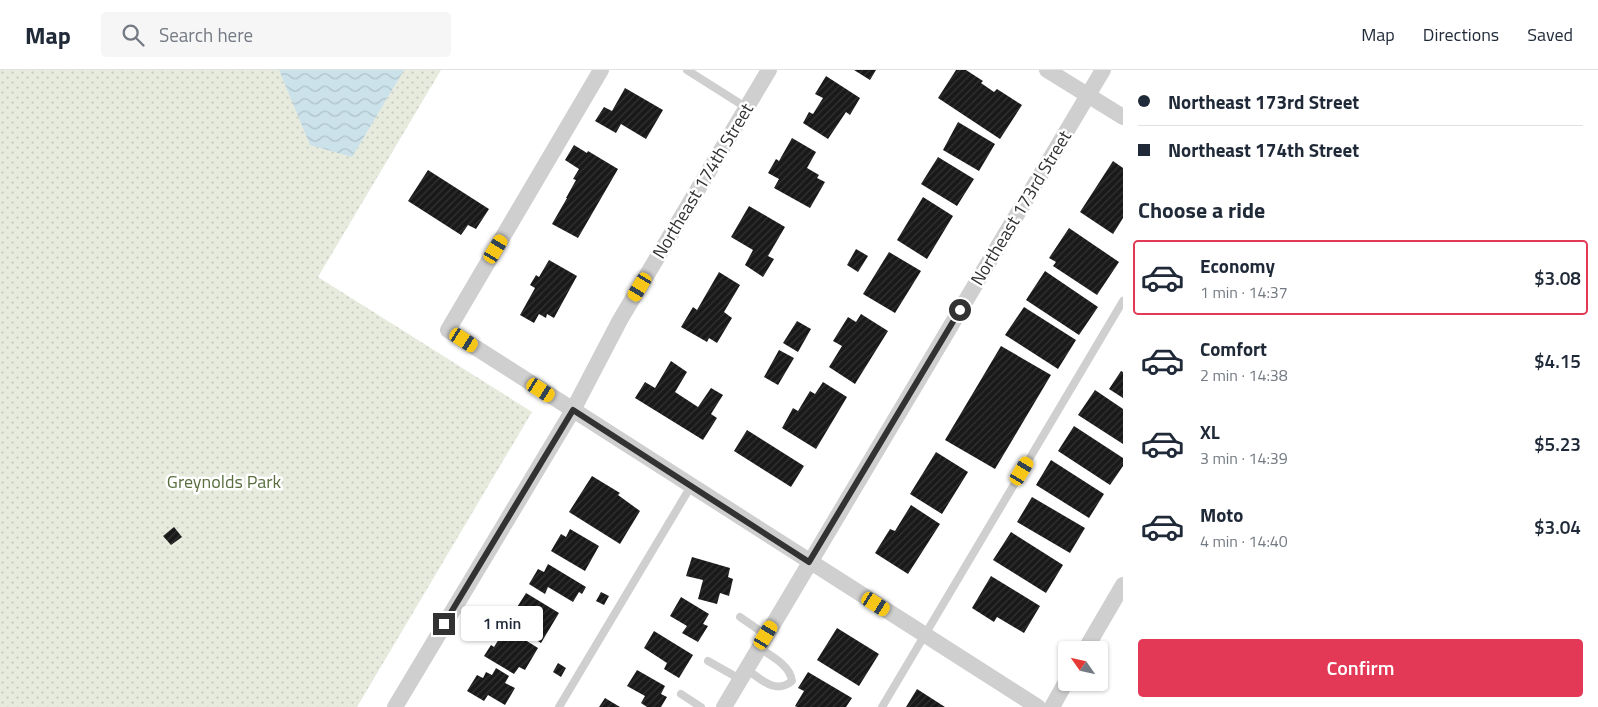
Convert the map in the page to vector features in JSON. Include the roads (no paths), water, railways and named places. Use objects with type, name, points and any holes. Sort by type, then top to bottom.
[{"type":"street","points":[[601,70],[448,330],[1038,707]]},
{"type":"street","name":"Northeast 174th Street","points":[[394,707],[573,410],[620,320],[769,70]]},
{"type":"street","points":[[1047,70],[1123,117]]},
{"type":"street","name":"Northeast 173rd Street","points":[[724,707],[1103,70]]},
{"type":"street","points":[[1090,641],[1123,585]]},
{"type":"street","points":[[1052,707],[1061,691]]},
{"type":"lane","points":[[687,70],[747,108]]},
{"type":"lane","points":[[882,707],[1123,301]]},
{"type":"lane","points":[[560,707],[691,486]]},
{"type":"lane","points":[[708,661],[778,688],[792,681],[791,674],[740,617]]},
{"type":"lane","points":[[681,694],[701,707]]},
{"type":"water","points":[[279,70],[404,70],[352,157],[310,145]]},
{"type":"park label","name":"Greynolds Park","points":[[224,482]]}]
